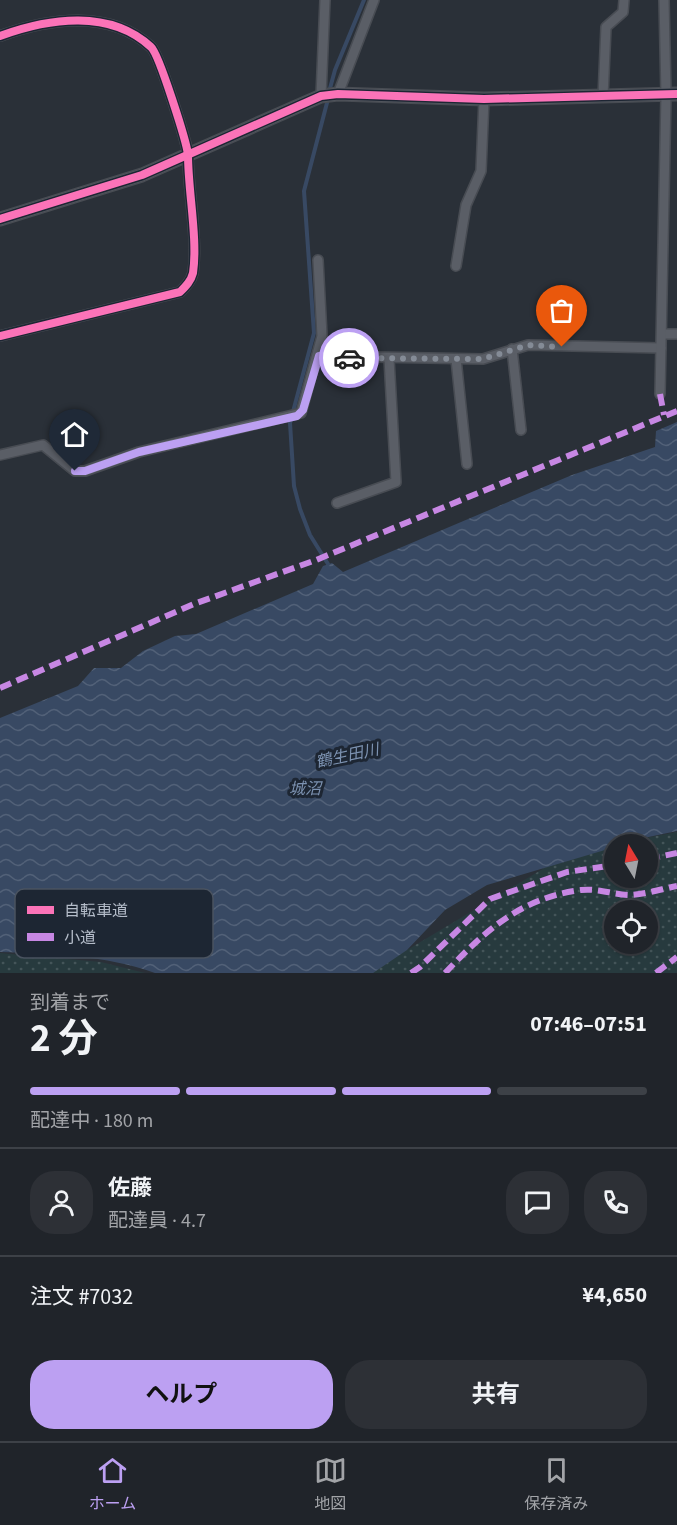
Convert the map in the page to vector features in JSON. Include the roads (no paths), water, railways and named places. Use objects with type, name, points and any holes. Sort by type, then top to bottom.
[{"type":"street","points":[[321,96],[325,0]]},
{"type":"street","points":[[338,94],[374,0]]},
{"type":"street","points":[[603,97],[606,27],[623,12],[624,0]]},
{"type":"street","points":[[660,394],[671,95],[664,0]]},
{"type":"street","points":[[0,36],[44,25],[77,20],[101,22],[126,28],[153,48],[188,154],[194,258],[192,276],[180,292],[0,336]]},
{"type":"street","points":[[0,219],[124,182],[321,96],[338,94],[484,99],[671,95]]},
{"type":"street","points":[[456,266],[466,205],[482,171],[484,99]]},
{"type":"street","points":[[0,455],[43,445],[75,471],[85,471],[139,452],[297,416],[303,410],[319,356],[323,321],[318,260]]},
{"type":"street","points":[[663,333],[677,334]]},
{"type":"street","points":[[319,356],[483,359],[528,345],[661,348]]},
{"type":"street","points":[[512,349],[521,430]]},
{"type":"street","points":[[337,503],[396,482],[389,359]]},
{"type":"street","points":[[456,359],[466,464]]},
{"type":"water","name":"城沼","points":[[677,422],[677,831],[658,835],[604,834],[604,850],[487,885],[445,910],[407,950],[373,973],[155,973],[117,962],[88,958],[213,958],[213,889],[15,889],[15,953],[0,952],[0,718],[78,686],[94,668],[121,668],[143,651],[175,636],[196,634],[313,584],[323,566],[332,563],[343,572],[572,475],[655,447],[656,431]]},
{"type":"waterway","points":[[329,92],[335,70],[364,0]]},
{"type":"waterway","points":[[328,99],[304,191],[314,333],[290,423],[294,486],[300,509],[310,535],[328,564]]},
{"type":"water label","name":"鶴生田川","points":[[347,755]]}]
